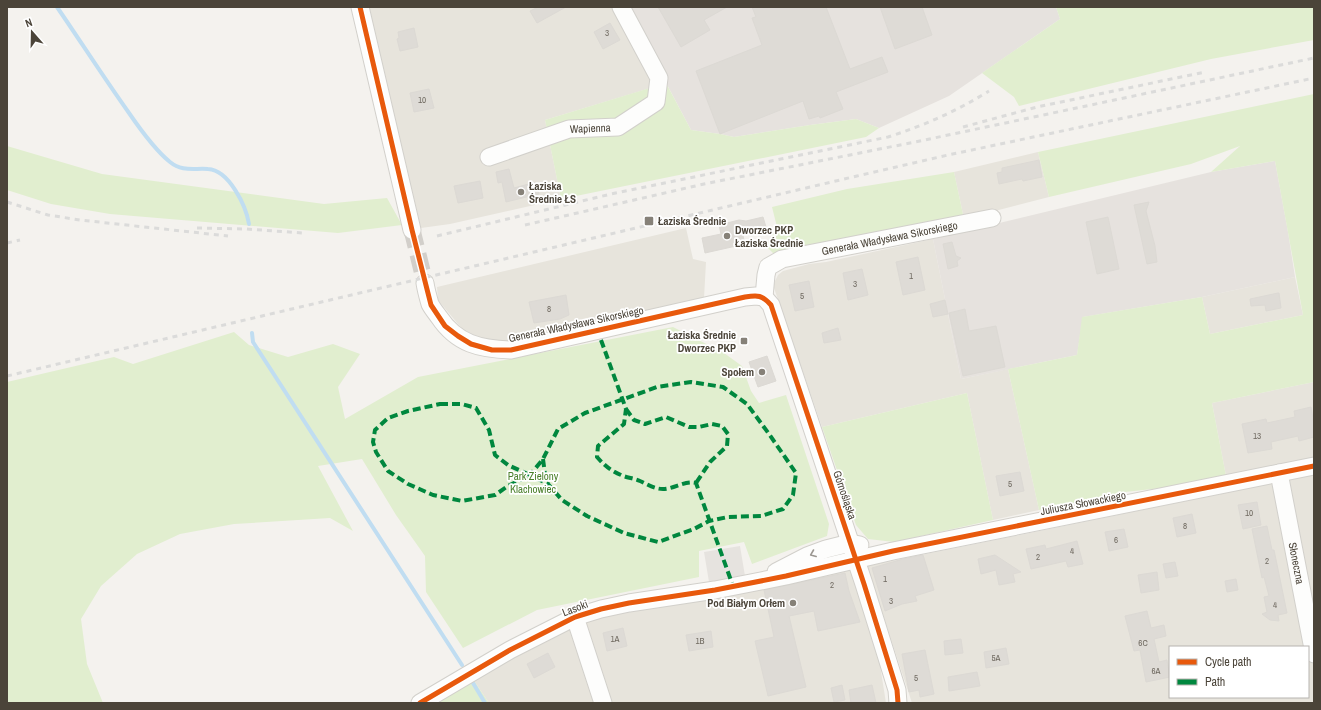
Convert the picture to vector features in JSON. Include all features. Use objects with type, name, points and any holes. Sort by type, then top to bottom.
[{"type":"street","points":[[360,7],[412,230]]},
{"type":"street","name":"Wapienna","points":[[489,157],[569,129],[618,127],[656,102],[659,78],[622,7]]},
{"type":"street","name":"Generała Władysława Sikorskiego","points":[[425,283],[431,305],[445,326],[471,344],[492,350],[511,350],[745,297],[764,297],[768,268],[774,263],[782,260],[992,218]]},
{"type":"street","name":"Górnośląska","points":[[764,297],[771,305],[856,559],[897,690],[898,703]]},
{"type":"street","name":"Juliusza Słowackiego","points":[[755,582],[893,551],[1314,466]]},
{"type":"street","name":"Słoneczna","points":[[1278,473],[1314,654]]},
{"type":"street","points":[[755,582],[814,554],[850,542],[893,551]]},
{"type":"street","name":"Lasoki","points":[[420,703],[510,650],[575,617],[601,609],[629,603],[715,590],[755,582]]},
{"type":"street","points":[[575,617],[603,703]]},
{"type":"shaded area","points":[[368,7],[616,7],[657,86],[545,120],[561,199],[450,224],[421,228]]},
{"type":"shaded area","points":[[626,7],[1056,7],[1060,19],[949,96],[879,128],[856,119],[734,137],[691,130]]},
{"type":"shaded area","points":[[1038,152],[1049,197],[964,219],[954,172]]},
{"type":"shaded area","points":[[1275,161],[1295,277],[1202,297],[1083,317],[1077,355],[961,379],[933,239],[1211,172]]},
{"type":"shaded area","points":[[686,228],[693,259],[706,262],[704,298],[498,344],[468,336],[438,300],[437,287]]},
{"type":"shaded area","points":[[933,239],[961,379],[1008,369],[1039,510],[993,520],[967,393],[822,427],[773,285],[778,275],[783,271],[809,264],[826,262]]},
{"type":"shaded area","points":[[1295,277],[1303,315],[1210,334],[1202,297]]},
{"type":"shaded area","points":[[1314,382],[1314,457],[1226,476],[1212,403]]},
{"type":"shaded area","points":[[1314,475],[1314,703],[912,703],[867,566]]},
{"type":"shaded area","points":[[740,546],[745,576],[709,582],[704,552]]},
{"type":"shaded area","points":[[850,567],[879,659],[886,703],[489,703],[473,679],[564,629],[609,612]]},
{"type":"green space","points":[[1056,7],[1314,7],[1314,40],[1211,59],[1019,106],[1014,97],[982,73],[1060,19]]},
{"type":"green space","points":[[666,83],[691,130],[734,137],[856,119],[879,128],[866,137],[561,199],[545,120]]},
{"type":"green space","points":[[1314,94],[1314,382],[1212,403],[1226,476],[1162,488],[1125,492],[1039,510],[1008,369],[1077,355],[1082,317],[1202,297],[1210,334],[1303,315],[1275,161],[1211,172],[1240,146],[1191,164],[1049,197],[1038,152]]},
{"type":"green space","points":[[7,146],[102,174],[324,204],[387,198],[402,225],[338,233],[110,214],[51,204],[7,190]]},
{"type":"green space","points":[[954,172],[964,219],[776,256],[766,246],[777,227],[772,207],[847,189]]},
{"type":"green space","name":"Park Zielony Klachowiec","points":[[673,327],[724,353],[742,366],[751,391],[759,403],[786,395],[829,524],[827,536],[752,564],[744,542],[699,551],[699,577],[537,610],[463,648],[426,592],[425,556],[396,515],[362,459],[318,466],[353,531],[330,518],[234,524],[180,534],[137,554],[101,586],[81,619],[87,664],[103,703],[7,703],[7,382],[114,357],[133,364],[234,332],[249,345],[288,357],[333,344],[360,354],[338,387],[345,419],[418,377]]},
{"type":"green space","points":[[967,393],[993,520],[894,542],[868,539],[856,525],[822,427]]},
{"type":"green space","points":[[473,679],[489,703],[432,703]]},
{"type":"building","points":[[538,7],[566,7],[537,23],[530,11]]},
{"type":"building","points":[[658,7],[727,7],[704,20],[710,30],[681,47]]},
{"type":"building","points":[[752,7],[826,7],[850,69],[882,57],[888,72],[836,92],[843,109],[820,118],[819,116],[809,119],[803,101],[720,134],[696,71],[762,45],[752,18],[756,17]]},
{"type":"building","points":[[880,7],[922,7],[932,35],[895,49]]},
{"type":"building","points":[[610,23],[620,40],[603,49],[594,32]]},
{"type":"building","points":[[414,28],[418,47],[400,51],[397,39],[399,38],[398,32]]},
{"type":"building","points":[[429,89],[434,108],[414,112],[410,93]]},
{"type":"building","points":[[1039,160],[1042,177],[1023,181],[1022,179],[999,184],[997,173],[1002,172],[1002,168]]},
{"type":"building","name":"Łaziska Średnie ŁS","points":[[509,169],[514,188],[536,182],[539,194],[506,202],[502,182],[498,183],[496,172]]},
{"type":"building","points":[[480,181],[483,198],[458,203],[454,186]]},
{"type":"building","points":[[1149,202],[1146,211],[1155,246],[1157,262],[1147,264],[1134,205]]},
{"type":"building","name":"Dworzec PKP Łaziska Średnie","points":[[763,217],[766,227],[742,232],[745,244],[705,253],[702,238],[721,234],[719,225],[739,220],[746,221]]},
{"type":"building","points":[[1108,217],[1119,269],[1097,274],[1086,222]]},
{"type":"building","points":[[952,242],[956,256],[961,258],[957,261],[958,266],[948,269],[943,244]]},
{"type":"building","points":[[918,257],[925,290],[903,295],[896,262]]},
{"type":"building","points":[[862,269],[868,295],[848,300],[843,273]]},
{"type":"building","points":[[809,281],[814,307],[795,311],[789,285]]},
{"type":"building","points":[[1279,293],[1281,308],[1266,311],[1265,305],[1251,306],[1250,299]]},
{"type":"building","points":[[566,295],[569,315],[560,319],[534,323],[529,302]]},
{"type":"building","points":[[945,300],[948,314],[933,317],[930,304]]},
{"type":"building","points":[[965,309],[969,331],[996,326],[1005,367],[963,376],[949,313]]},
{"type":"building","points":[[838,328],[841,340],[824,343],[822,333]]},
{"type":"building","name":"Społem","points":[[767,356],[776,381],[758,387],[749,362]]},
{"type":"building","points":[[1311,407],[1314,424],[1314,437],[1299,441],[1298,436],[1271,442],[1272,449],[1248,453],[1242,424],[1266,419],[1267,423],[1295,417],[1294,411]]},
{"type":"building","points":[[1020,472],[1024,491],[1000,496],[996,476]]},
{"type":"building","points":[[1257,502],[1261,525],[1243,529],[1238,505]]},
{"type":"building","points":[[1192,514],[1196,533],[1177,537],[1173,518]]},
{"type":"building","points":[[1267,526],[1272,550],[1274,550],[1287,613],[1278,615],[1279,621],[1270,620],[1262,614],[1267,612],[1264,597],[1269,596],[1264,577],[1262,578],[1252,529]]},
{"type":"building","points":[[1124,529],[1128,547],[1109,551],[1105,532]]},
{"type":"building","points":[[1077,541],[1083,564],[1068,567],[1066,561],[1031,569],[1026,549],[1045,545],[1046,549]]},
{"type":"building","points":[[923,555],[934,590],[915,596],[917,601],[902,604],[885,611],[872,568]]},
{"type":"building","points":[[995,555],[1021,572],[1013,574],[1015,582],[999,585],[996,570],[981,574],[978,559]]},
{"type":"building","points":[[1175,562],[1178,576],[1166,578],[1163,564]]},
{"type":"building","points":[[1157,572],[1159,590],[1141,593],[1138,575]]},
{"type":"building","points":[[845,573],[849,591],[860,622],[818,631],[814,611],[789,616],[806,687],[768,696],[755,641],[774,637],[764,590]]},
{"type":"building","points":[[1236,579],[1238,590],[1227,592],[1225,581]]},
{"type":"building","points":[[1147,611],[1151,628],[1164,625],[1166,636],[1154,639],[1159,662],[1167,660],[1169,677],[1146,682],[1140,650],[1134,651],[1125,616]]},
{"type":"building","points":[[623,628],[627,646],[607,651],[603,633]]},
{"type":"building","points":[[711,631],[713,647],[689,651],[686,635]]},
{"type":"building","points":[[961,639],[963,653],[945,655],[944,641]]},
{"type":"building","points":[[1006,648],[1009,664],[986,668],[984,652]]},
{"type":"building","points":[[925,650],[934,694],[920,697],[919,690],[909,692],[902,654]]},
{"type":"building","points":[[548,653],[555,667],[534,678],[527,664]]},
{"type":"building","points":[[977,672],[980,686],[949,691],[948,677]]},
{"type":"building","points":[[842,685],[845,700],[834,702],[831,688]]},
{"type":"building","points":[[872,685],[876,703],[851,703],[849,690]]},
{"type":"waterway","points":[[57,7],[138,126],[153,145],[164,157],[179,167],[188,169],[208,169],[223,175],[240,199],[249,224]]},
{"type":"waterway","points":[[252,333],[253,342],[462,665]]},
{"type":"waterway","points":[[473,683],[485,703]]},
{"type":"tunnel","points":[[412,230],[425,283]]},
{"type":"railway","points":[[525,225],[704,184],[915,142],[1314,58]]},
{"type":"railway","points":[[963,127],[1037,107],[1205,72]]},
{"type":"railway","points":[[7,376],[948,155],[1314,78]]},
{"type":"railway","points":[[437,236],[611,194],[888,137],[915,128],[940,117],[989,91]]},
{"type":"railway","points":[[7,202],[48,215],[80,220],[228,236]]},
{"type":"railway","points":[[197,228],[246,229],[303,233]]},
{"type":"railway","points":[[7,243],[20,240]]},
{"type":"marked path","points":[[601,340],[626,409],[624,424],[598,446],[597,457],[608,468],[617,473],[657,488],[667,489],[692,482],[696,483],[733,586]]},
{"type":"marked path","points":[[543,459],[548,484],[562,500],[587,516],[624,533],[658,542],[694,529],[709,521],[728,517],[761,516],[783,509],[793,495],[796,473],[747,404],[723,387],[691,382],[657,387],[585,413],[558,429],[543,459],[530,475],[548,484]]},
{"type":"marked path","points":[[440,404],[462,404],[476,408],[489,430],[495,455],[508,465],[530,475],[508,486],[495,495],[462,501],[433,495],[408,484],[388,471],[376,452],[373,442],[375,430],[388,418],[408,411],[440,404]]},
{"type":"marked path","points":[[626,409],[634,420],[645,424],[666,417],[689,427],[699,427],[712,424],[722,426],[728,434],[727,446],[710,462],[696,483]]},
{"type":"cycle path","points":[[360,7],[431,305],[445,326],[458,336],[471,344],[492,350],[511,350],[745,297],[760,296],[771,305],[864,584],[897,690],[898,703]]},
{"type":"cycle path","points":[[420,703],[510,650],[575,617],[601,609],[629,603],[715,590],[786,576],[893,551],[1314,466]]},
{"type":"place","name":"Łaziska Średnie ŁS","points":[[521,192]]},
{"type":"place","name":"Łaziska Średnie","points":[[649,221]]},
{"type":"place","name":"Dworzec PKP Łaziska Średnie","points":[[727,236]]},
{"type":"place","name":"Łaziska Średnie Dworzec PKP","points":[[744,341]]},
{"type":"place","name":"Społem","points":[[762,372]]},
{"type":"place","name":"Pod Białym Orłem","points":[[793,603]]}]
